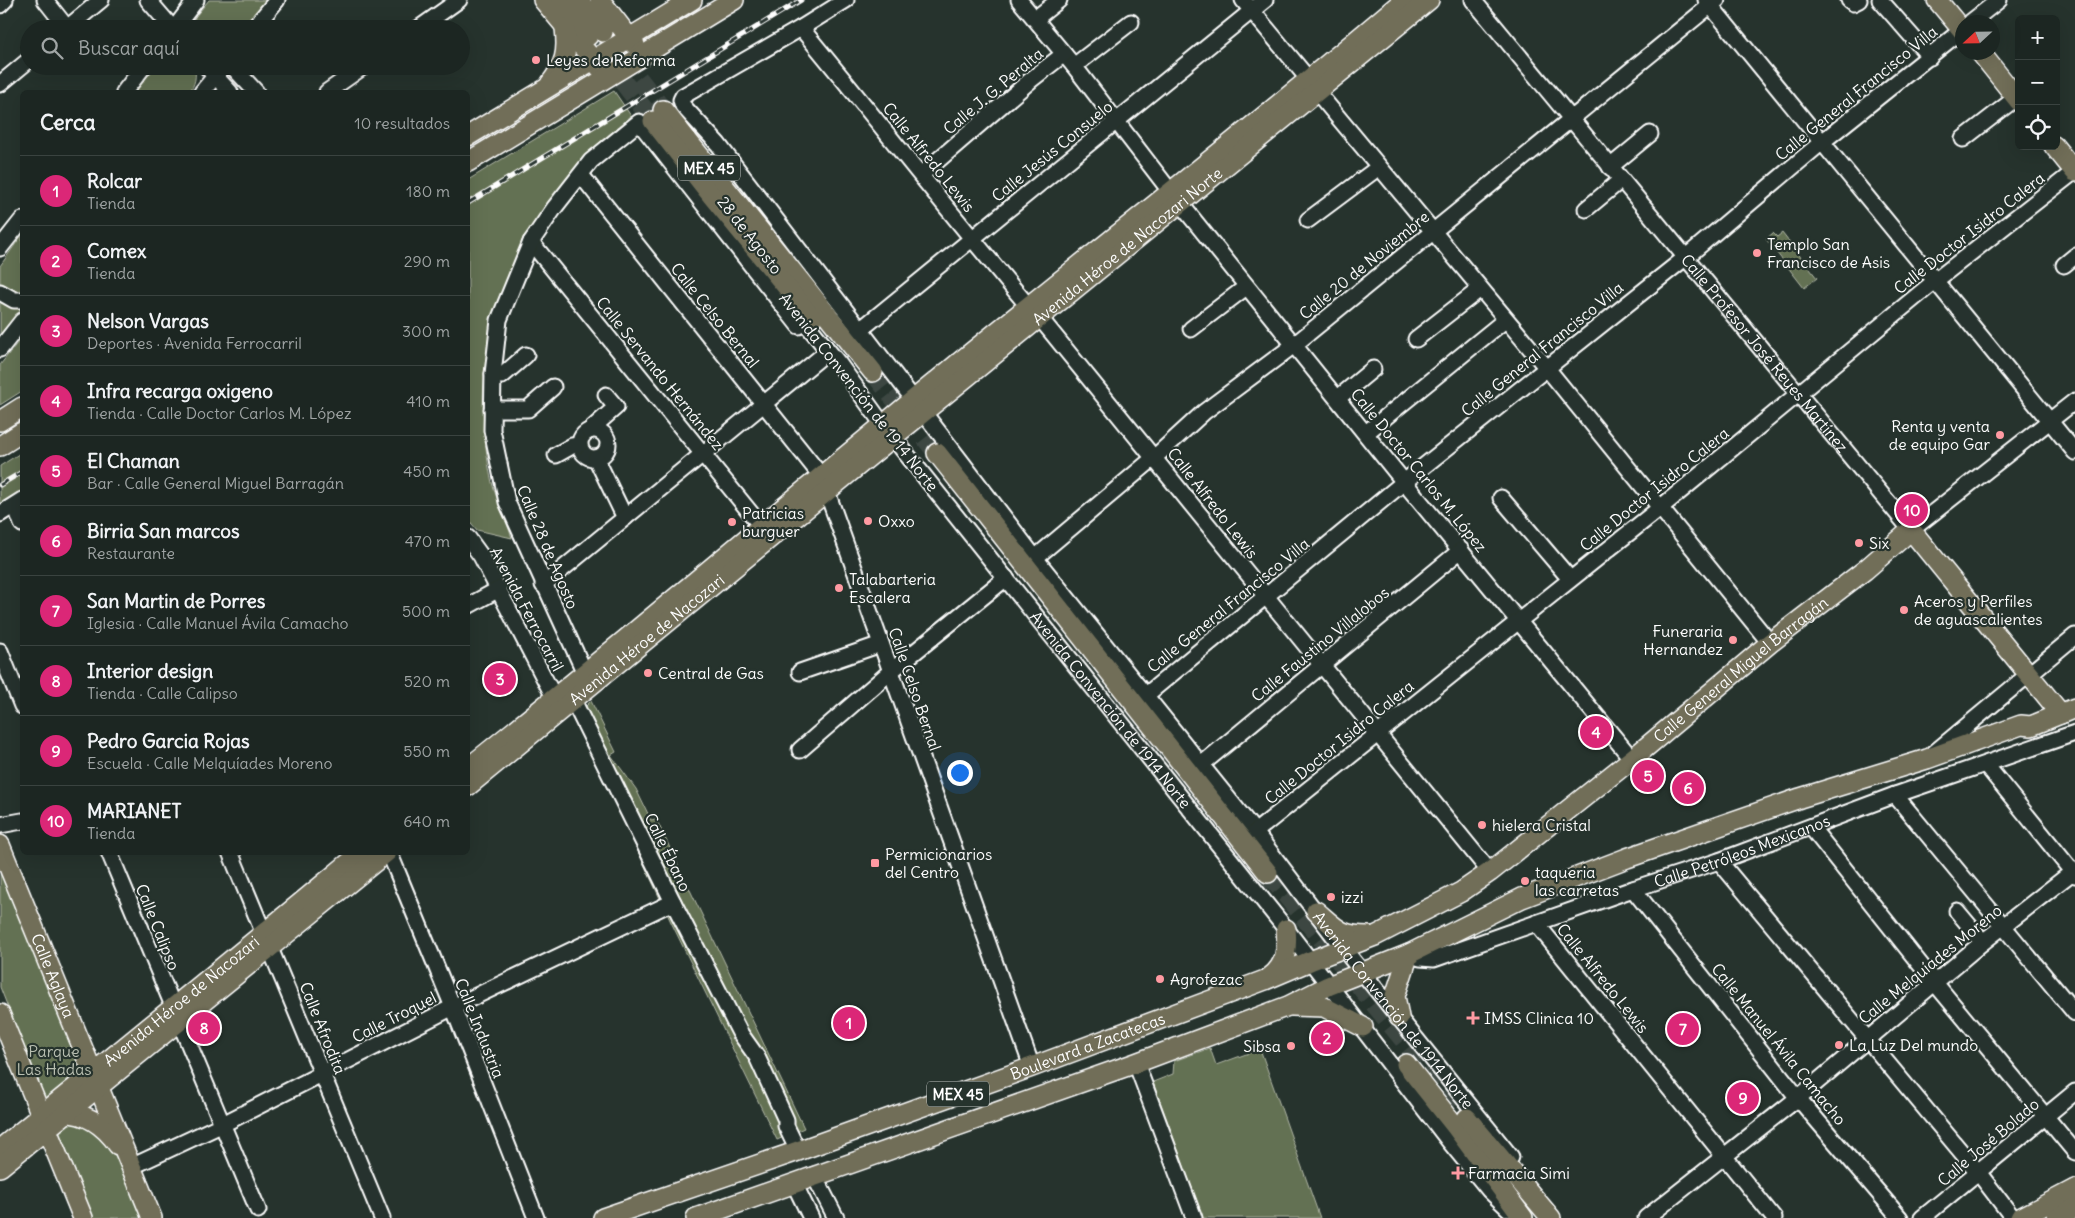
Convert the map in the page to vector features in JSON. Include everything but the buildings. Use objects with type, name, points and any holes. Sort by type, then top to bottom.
[{"type":"main road","points":[[543,0],[607,76]]},
{"type":"main road","points":[[561,0],[595,34],[578,0]]},
{"type":"main road","points":[[600,0],[642,54]]},
{"type":"main road","points":[[470,135],[544,91],[678,5],[692,0]]},
{"type":"main road","points":[[470,161],[642,54],[734,0]]},
{"type":"main road","name":"Avenida Héroe de Nacozari Norte","points":[[1314,86],[1404,0]]},
{"type":"main road","name":"Avenida Héroe de Nacozari Norte","points":[[824,485],[1175,197],[1314,86],[1429,0]]},
{"type":"main road","points":[[1937,0],[1955,22]]},
{"type":"main road","points":[[544,91],[559,72],[565,60],[567,45],[565,28]]},
{"type":"main road","points":[[1986,60],[2015,96]]},
{"type":"main road","name":"Avenida Convención de 1914 Norte","points":[[652,118],[754,226],[868,376],[711,195],[652,118]]},
{"type":"main road","points":[[2057,150],[2075,172]]},
{"type":"main road","points":[[0,421],[20,408]]},
{"type":"main road","points":[[0,446],[20,433]]},
{"type":"main road","name":"Avenida Convención de 1914 Norte","points":[[1219,831],[932,457],[1268,873]]},
{"type":"main road","name":"Avenida Héroe de Nacozari","points":[[470,784],[564,694],[584,671],[762,527],[824,485]]},
{"type":"main road","name":"Avenida Héroe de Nacozari","points":[[470,766],[564,694],[824,485]]},
{"type":"main road","name":"Calle General Miguel Barragán","points":[[1344,948],[1375,936],[1461,892],[1490,872],[1632,759],[1770,643],[1864,570],[1911,530]]},
{"type":"main road","name":"Calle Profesor José Reyes Martínez","points":[[1911,530],[2029,674],[2064,709]]},
{"type":"main road","name":"Calle Petróleos Mexicanos","points":[[1328,986],[1409,954],[1522,898],[1627,858],[1800,798],[1927,759],[2021,725],[2027,717],[2064,709],[2075,699]]},
{"type":"main road","name":"Calle Aglaya","points":[[0,845],[152,1218]]},
{"type":"main road","name":"Avenida Héroe de Nacozari","points":[[267,940],[359,855]]},
{"type":"main road","name":"Avenida Héroe de Nacozari","points":[[0,1149],[44,1122],[267,940],[384,855]]},
{"type":"main road","points":[[1316,911],[1342,933],[1354,936],[1375,936]]},
{"type":"main road","points":[[1265,980],[1277,971],[1286,956],[1286,929]]},
{"type":"main road","name":"Boulevard a Zacatecas","points":[[603,1218],[798,1151],[1032,1067],[1265,980],[1344,948]]},
{"type":"main road","points":[[1399,1017],[1395,996],[1409,954]]},
{"type":"main road","name":"Boulevard a Zacatecas","points":[[696,1218],[1136,1062],[1288,1006],[1328,986]]},
{"type":"main road","points":[[1288,1006],[1324,1007],[1363,1028]]},
{"type":"main road","points":[[0,1014],[83,1218]]},
{"type":"main road","name":"Avenida Convención de 1914 Norte","points":[[1406,1064],[1456,1127],[1523,1218]]},
{"type":"main road","name":"Avenida Héroe de Nacozari","points":[[0,1166],[44,1122],[66,1113],[96,1081]]},
{"type":"main road","points":[[66,1113],[85,1116],[108,1131],[129,1162]]},
{"type":"main road","name":"Avenida Convención de 1914 Norte","points":[[1467,1118],[1550,1218]]},
{"type":"main road","points":[[2020,1218],[2075,1189]]},
{"type":"main road","points":[[2056,1218],[2075,1208]]},
{"type":"street","points":[[0,5],[5,0]]},
{"type":"street","points":[[46,0],[61,20]]},
{"type":"street","points":[[77,20],[101,0]]},
{"type":"street","points":[[148,0],[166,20]]},
{"type":"street","points":[[181,20],[196,0]]},
{"type":"street","points":[[260,20],[276,0]]},
{"type":"street","points":[[430,20],[458,0]]},
{"type":"street","points":[[801,28],[846,0]]},
{"type":"street","name":"Calle Doctor Carlos M. López","points":[[1019,0],[1069,60],[1246,287],[1632,759]]},
{"type":"street","points":[[1034,19],[1059,0]]},
{"type":"street","name":"Calle Jesús Consuelo","points":[[860,330],[1116,121],[1248,5],[1265,0]]},
{"type":"street","name":"Calle Profesor José Reyes Martínez","points":[[1473,0],[1911,530]]},
{"type":"street","points":[[1849,0],[1853,3],[1859,0]]},
{"type":"street","points":[[1880,0],[1930,57]]},
{"type":"street","points":[[1980,15],[1999,0]]},
{"type":"street","points":[[1711,2],[1822,142],[2075,452]]},
{"type":"street","name":"Calle 20 de Noviembre","points":[[1035,558],[1204,412],[1294,345],[1711,2]]},
{"type":"street","points":[[1248,5],[1770,643]]},
{"type":"street","name":"Calle J. G. Peralta","points":[[922,174],[1032,79],[1069,60],[1131,22]]},
{"type":"street","name":"Avenida Convención de 1914 Norte","points":[[801,28],[683,96],[681,100],[683,106],[718,144],[1035,558],[1559,1218]]},
{"type":"street","name":"Calle Alfredo Lewis","points":[[801,28],[922,174],[972,239],[1154,457],[1266,598],[1490,872]]},
{"type":"street","name":"Calle General Francisco Villa","points":[[1145,696],[1266,598],[1404,482],[1685,258],[1822,142],[1955,36]]},
{"type":"street","points":[[0,84],[20,67]]},
{"type":"street","points":[[126,90],[137,75]]},
{"type":"street","points":[[203,90],[212,75]]},
{"type":"street","points":[[218,75],[229,90]]},
{"type":"street","points":[[240,75],[254,90]]},
{"type":"street","points":[[330,90],[351,75]]},
{"type":"street","points":[[1963,139],[2015,102]]},
{"type":"street","name":"Calle 28 de Agosto","points":[[584,671],[543,585],[507,502],[492,430],[493,374],[499,320],[532,242],[555,207],[591,162],[652,118]]},
{"type":"street","name":"28 de Agosto","points":[[652,118],[822,356],[838,364]]},
{"type":"street","points":[[1610,167],[1650,134]]},
{"type":"street","points":[[1308,220],[1379,167]]},
{"type":"street","name":"Calle Doctor Isidro Calera","points":[[1254,832],[1660,508],[1935,281],[2075,172]]},
{"type":"street","name":"Calle Celso Bernal","points":[[581,175],[764,404],[824,485],[1032,1067]]},
{"type":"street","points":[[1586,209],[1621,180]]},
{"type":"street","name":"Avenida Convención de 1914 Norte","points":[[711,195],[716,210],[730,229],[838,364],[888,431],[1286,929],[1449,1141],[1489,1190],[1518,1218]]},
{"type":"street","points":[[0,248],[20,223]]},
{"type":"street","name":"Avenida Convención de 1914 Norte","points":[[754,226],[786,251],[875,359],[894,376]]},
{"type":"street","name":"Calle Servando Hernández","points":[[532,242],[762,527]]},
{"type":"street","points":[[1191,329],[1246,287]]},
{"type":"street","points":[[1416,339],[1480,289]]},
{"type":"street","points":[[0,292],[14,300],[20,300]]},
{"type":"street","points":[[1366,433],[1505,320]]},
{"type":"street","points":[[0,350],[20,324]]},
{"type":"street","points":[[493,374],[502,376],[526,354]]},
{"type":"street","points":[[543,585],[623,513],[703,454],[822,356]]},
{"type":"street","points":[[1338,398],[1373,369]]},
{"type":"street","points":[[492,408],[528,409],[553,387]]},
{"type":"street","points":[[579,444],[582,436],[616,407],[606,395]]},
{"type":"street","name":"Calle General Miguel Barragán","points":[[1911,530],[2075,400]]},
{"type":"street","points":[[579,444],[586,456],[596,458],[606,452],[608,442],[603,433],[589,430]]},
{"type":"street","points":[[556,455],[579,444]]},
{"type":"street","points":[[596,458],[623,513]]},
{"type":"street","points":[[1501,498],[1570,579]]},
{"type":"street","points":[[0,514],[19,502]]},
{"type":"street","name":"Avenida Ferrocarril","points":[[470,541],[564,694]]},
{"type":"street","name":"Calle Faustino Villalobos","points":[[1200,765],[1461,550]]},
{"type":"street","points":[[800,750],[890,672],[1006,578]]},
{"type":"street","points":[[470,605],[499,589]]},
{"type":"street","points":[[1927,759],[2075,636]]},
{"type":"street","points":[[800,672],[881,644]]},
{"type":"street","points":[[0,651],[20,701]]},
{"type":"street","name":"Calle Ébano","points":[[564,694],[740,1033],[748,1061],[780,1122],[786,1126],[798,1151]]},
{"type":"street","name":"Calle Profesor José Reyes Martínez","points":[[2064,709],[2075,733]]},
{"type":"street","name":"Calle Petróleos Mexicanos","points":[[1409,954],[1420,958],[1434,959],[1719,861],[1895,795],[2075,733]]},
{"type":"street","points":[[1986,765],[2074,873]]},
{"type":"street","points":[[1895,795],[2075,1013]]},
{"type":"street","points":[[0,825],[20,821]]},
{"type":"street","points":[[1811,826],[1935,983],[2075,1152]]},
{"type":"street","name":"Calle Calipso","points":[[110,855],[258,1210]]},
{"type":"street","name":"Calle Afrodita","points":[[231,855],[382,1218]]},
{"type":"street","name":"Calle Industria","points":[[389,855],[453,1007],[536,1218]]},
{"type":"street","points":[[1719,861],[1978,1172],[2013,1218]]},
{"type":"street","name":"Calle Melquíades Moreno","points":[[1646,1218],[1798,1098],[1983,942],[2074,873]]},
{"type":"street","name":"Calle Manuel Ávila Camacho","points":[[1633,889],[1798,1098],[1900,1218]]},
{"type":"street","name":"Calle Troquel","points":[[129,1162],[221,1125],[453,1007],[673,902]]},
{"type":"street","points":[[1957,911],[1983,942]]},
{"type":"street","name":"Calle Alfredo Lewis","points":[[1536,923],[1774,1218]]},
{"type":"street","points":[[1136,1062],[1194,1218]]},
{"type":"street","name":"Calle José Bolado","points":[[1922,1218],[2075,1092]]},
{"type":"street","points":[[814,1175],[836,1218]]},
{"type":"street","points":[[794,1183],[811,1218]]},
{"type":"green space","points":[[209,0],[267,0],[251,20],[194,20]]},
{"type":"green space","points":[[145,75],[195,75],[190,90],[133,90]]},
{"type":"green space","points":[[614,91],[631,116],[582,160],[537,222],[518,255],[504,289],[493,324],[486,359],[483,396],[485,435],[492,482],[512,538],[477,530],[470,521],[470,179]]},
{"type":"green space","points":[[1773,233],[1777,237],[1782,233],[1817,278],[1804,288],[1766,239]]},
{"type":"green space","points":[[20,238],[20,311],[0,337],[0,266]]},
{"type":"green space","points":[[20,340],[20,392],[0,405],[0,365]]},
{"type":"green space","points":[[20,453],[20,496],[0,508],[0,466]]},
{"type":"green space","points":[[591,701],[616,752],[611,755],[636,789],[651,820],[656,819],[804,1128],[777,1140],[671,922],[575,717]]},
{"type":"green space","name":"Parque Las Hadas","points":[[0,864],[83,1071],[45,1102],[0,987]]},
{"type":"green space","points":[[1210,1048],[1216,1065],[1260,1049],[1320,1218],[1203,1218],[1153,1082],[1173,1074],[1174,1061]]},
{"type":"green space","points":[[63,1120],[90,1127],[125,1161],[147,1218],[88,1218],[53,1128]]},
{"type":"tunnel","points":[[604,34],[663,110]]},
{"type":"tunnel","points":[[588,36],[653,121]]},
{"type":"tunnel","points":[[873,372],[937,453]]},
{"type":"tunnel","points":[[1219,831],[1270,895]]},
{"type":"tunnel","points":[[1268,873],[1467,1118]]},
{"type":"railway","points":[[470,202],[801,0]]},
{"type":"railway","points":[[0,485],[20,473]]},
{"type":"place","name":"Leyes de Reforma","points":[[536,60]]},
{"type":"place","name":"Templo San Francisco de Asis","points":[[1757,253]]},
{"type":"place","name":"Renta y venta de equipo Gar","points":[[2000,435]]},
{"type":"place","name":"MARIANET","points":[[1912,510]]},
{"type":"place","name":"Oxxo","points":[[868,521]]},
{"type":"place","name":"Patricias burguer","points":[[732,522]]},
{"type":"place","name":"Six","points":[[1859,543]]},
{"type":"place","name":"Talabarteria Escalera","points":[[839,588]]},
{"type":"place","name":"Aceros y Perfiles de aguascalientes","points":[[1904,610]]},
{"type":"place","name":"Funeraria Hernandez","points":[[1733,640]]},
{"type":"place","name":"Central de Gas","points":[[648,673]]},
{"type":"place","name":"Nelson Vargas","points":[[500,679]]},
{"type":"place","name":"Infra recarga oxigeno","points":[[1596,732]]},
{"type":"place","name":"El Chaman","points":[[1648,776]]},
{"type":"place","name":"Birria San marcos","points":[[1688,788]]},
{"type":"place","name":"hielera Cristal","points":[[1482,825]]},
{"type":"place","name":"Permicionarios del Centro","points":[[875,863]]},
{"type":"place","name":"taqueria las carretas","points":[[1525,881]]},
{"type":"place","name":"izzi","points":[[1331,897]]},
{"type":"place","name":"Agrofezac","points":[[1160,979]]},
{"type":"place","name":"IMSS Clinica 10","points":[[1473,1018]]},
{"type":"place","name":"Rolcar","points":[[849,1023]]},
{"type":"place","name":"Interior design","points":[[204,1028]]},
{"type":"place","name":"San Martin de Porres","points":[[1683,1029]]},
{"type":"place","name":"Comex","points":[[1327,1038]]},
{"type":"place","name":"La Luz Del mundo","points":[[1839,1045]]},
{"type":"place","name":"Sibsa","points":[[1291,1046]]},
{"type":"place","name":"Pedro Garcia Rojas","points":[[1743,1098]]},
{"type":"place","name":"Farmacia Simi","points":[[1458,1173]]}]
